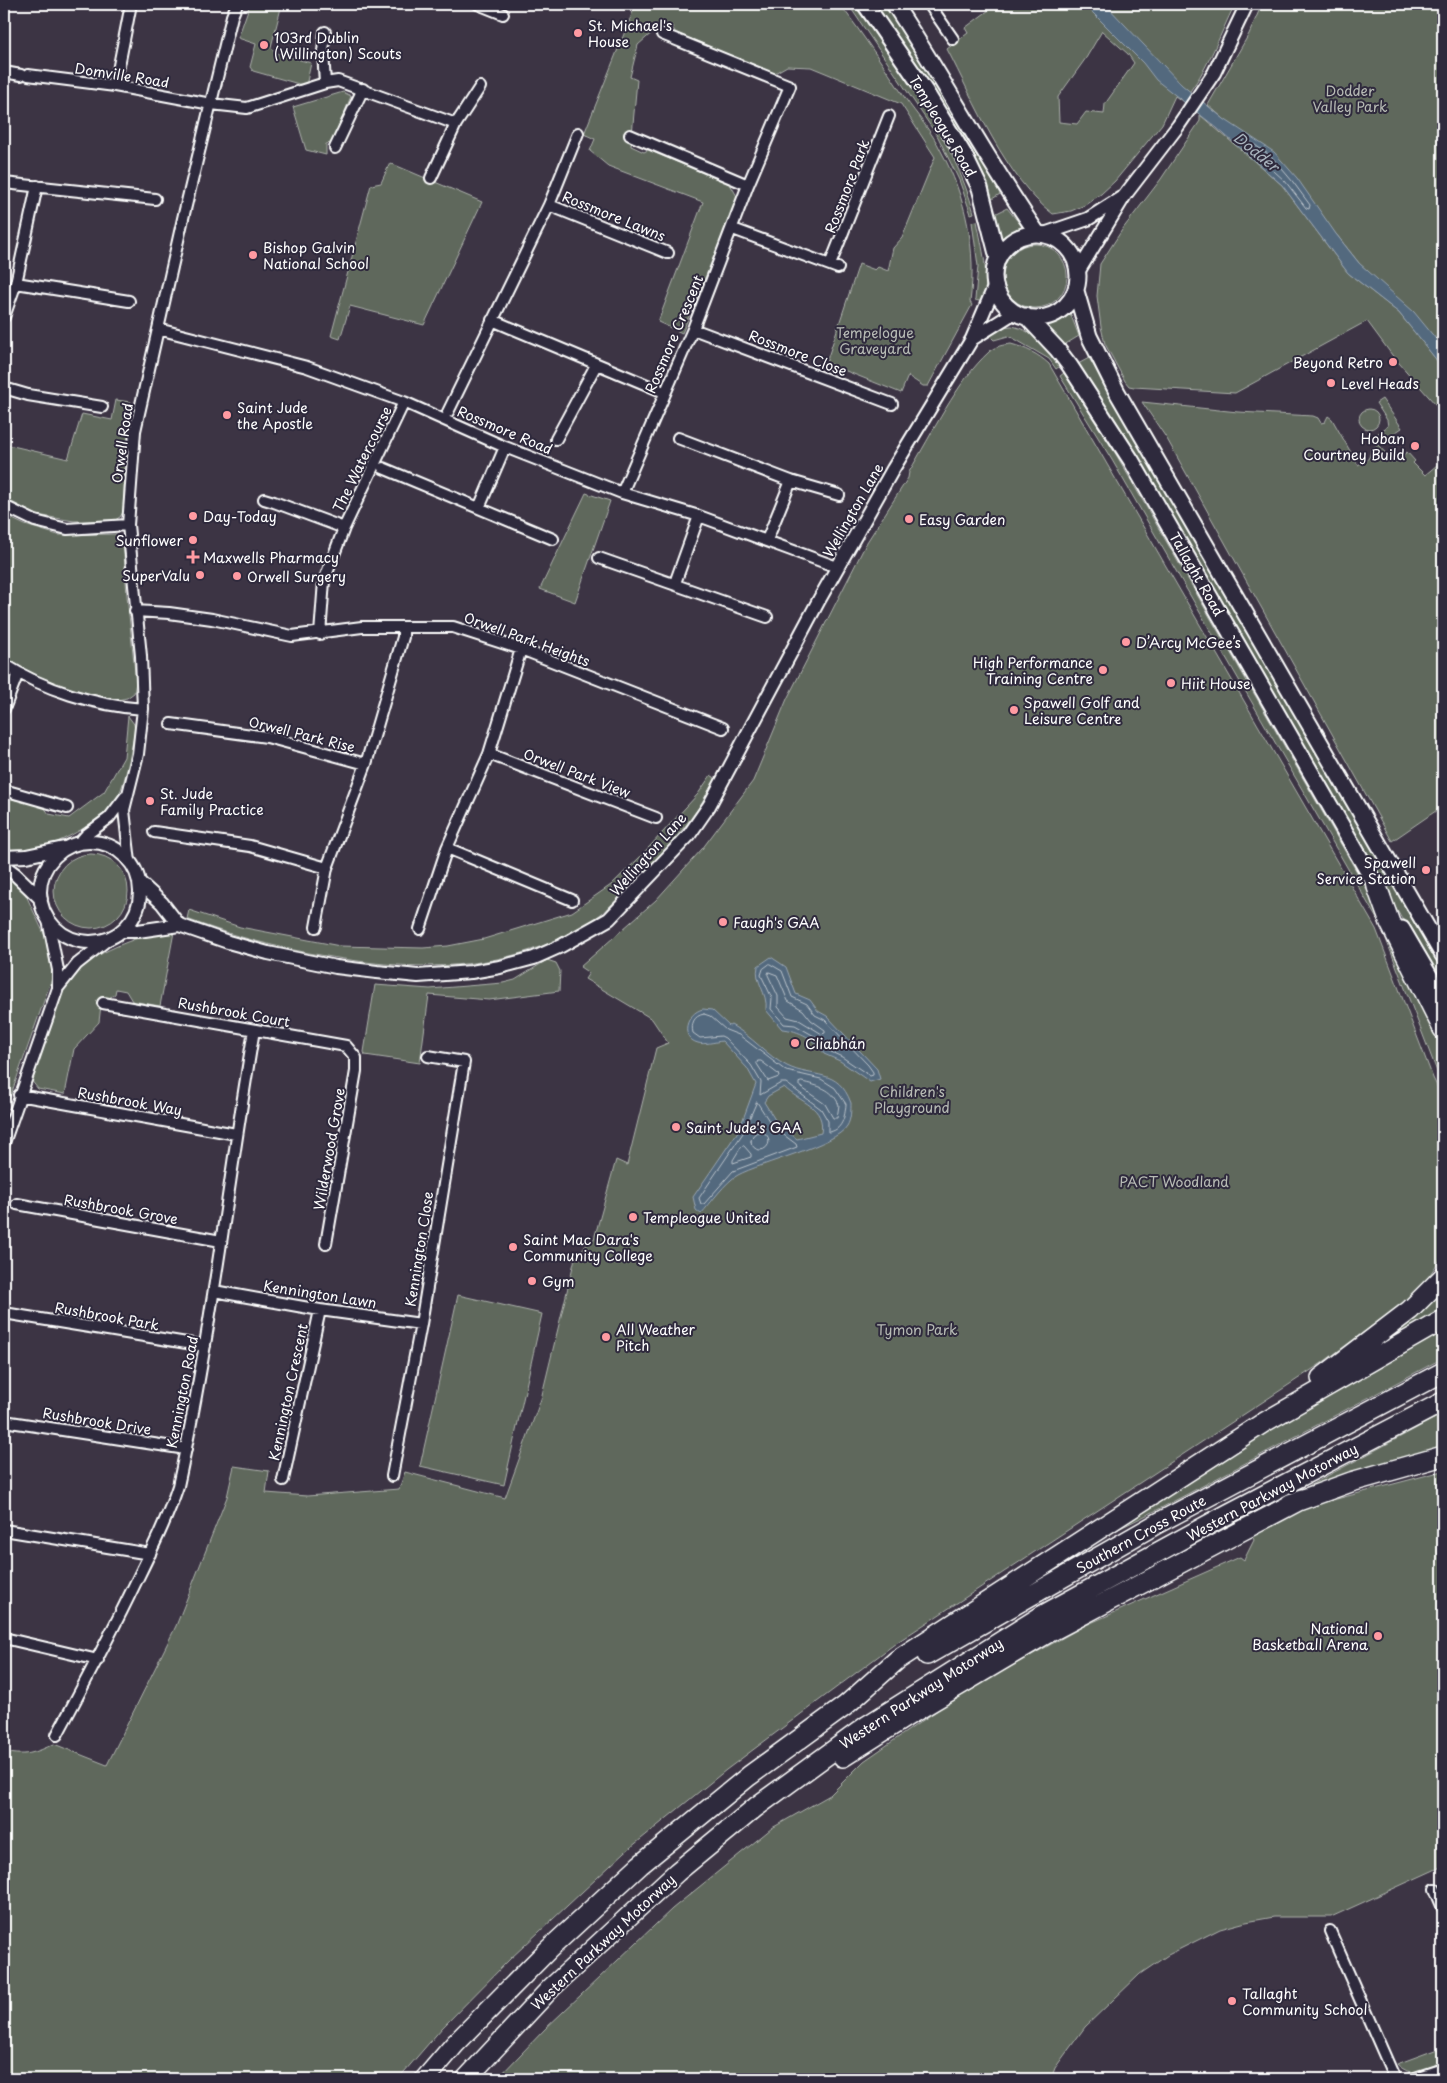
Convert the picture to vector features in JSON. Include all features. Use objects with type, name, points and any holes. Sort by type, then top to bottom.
[{"type":"highway","points":[[1377,887],[1390,923],[1443,1029]]},
{"type":"highway","points":[[1263,1423],[1410,1310],[1443,1277]]},
{"type":"highway","points":[[425,2079],[455,2044],[548,1950],[640,1865],[749,1776],[845,1706],[897,1660],[1263,1423],[1443,1320]]},
{"type":"highway","name":"Southern Cross Route","points":[[845,1706],[966,1632],[1158,1524],[1443,1372]]},
{"type":"highway","name":"Western Parkway Motorway","points":[[466,2079],[551,1988],[677,1872],[756,1807],[868,1725],[1044,1615],[1228,1514],[1443,1402]]},
{"type":"highway","points":[[991,1647],[1050,1622],[1127,1581],[1264,1514],[1351,1482],[1438,1458]]},
{"type":"highway","points":[[756,1807],[839,1760],[909,1715],[1046,1634],[1302,1499]]},
{"type":"main road","name":"Templeogue Road","points":[[865,4],[924,91],[964,155],[980,188],[998,258]]},
{"type":"main road","name":"Templeogue Road","points":[[894,4],[930,58],[1015,200],[1041,234]]},
{"type":"main road","points":[[1041,234],[1064,244],[1071,252],[1078,272],[1076,291],[1065,306],[1050,315],[1038,318],[1021,314],[1006,305],[999,295],[995,284],[994,271],[998,258],[1014,240],[1026,235],[1041,234]]},
{"type":"main road","name":"Tallaght Road","points":[[1076,291],[1089,336],[1117,392],[1443,955]]},
{"type":"main road","name":"Tallaght Road","points":[[1021,314],[1057,349],[1070,366],[1130,460],[1443,999]]},
{"type":"street","points":[[115,86],[131,4]]},
{"type":"street","name":"Orwell Road","points":[[130,862],[124,810],[138,754],[143,709],[141,656],[128,525],[135,431],[232,16],[238,4]]},
{"type":"street","points":[[478,4],[503,14]]},
{"type":"street","points":[[929,4],[953,39]]},
{"type":"street","points":[[1078,272],[1125,195],[1178,126],[1214,73],[1247,4]]},
{"type":"street","points":[[325,32],[323,52],[325,83],[338,81],[456,124]]},
{"type":"street","name":"Rossmore Crescent","points":[[622,493],[664,392],[693,329],[748,185],[790,86],[662,34]]},
{"type":"street","name":"Domville Road","points":[[4,72],[115,86],[211,104],[247,108],[325,83]]},
{"type":"street","points":[[431,178],[456,124],[480,87]]},
{"type":"street","points":[[335,148],[363,89]]},
{"type":"street","name":"Rossmore Park","points":[[732,229],[834,267],[890,116]]},
{"type":"street","name":"Rossmore Lawns","points":[[448,412],[549,205],[578,133]]},
{"type":"street","points":[[630,135],[748,185]]},
{"type":"street","points":[[4,183],[155,199]]},
{"type":"street","points":[[4,317],[16,283],[37,186]]},
{"type":"street","points":[[1041,234],[1088,219],[1125,195]]},
{"type":"street","name":"Rossmore Lawns","points":[[549,205],[668,253]]},
{"type":"street","points":[[16,283],[129,301]]},
{"type":"street","name":"Wellington Lane","points":[[122,931],[138,931],[179,925],[268,954],[336,967],[418,976],[470,972],[500,967],[534,958],[584,934],[609,918],[689,835],[709,806],[837,567],[893,469],[972,339],[995,284]]},
{"type":"street","name":"Wellington Lane","points":[[972,339],[1021,314]]},
{"type":"street","points":[[492,320],[664,392]]},
{"type":"street","name":"Rossmore Road","points":[[158,329],[307,367],[404,402],[505,446],[622,493],[699,516],[837,567]]},
{"type":"street","name":"Rossmore Close","points":[[693,329],[892,404]]},
{"type":"street","points":[[556,439],[596,365]]},
{"type":"street","points":[[4,388],[28,395],[102,407]]},
{"type":"street","name":"The Watercourse","points":[[320,634],[324,581],[344,528],[404,402]]},
{"type":"street","points":[[678,438],[791,481],[839,495]]},
{"type":"street","points":[[479,508],[505,446]]},
{"type":"street","points":[[383,468],[553,539]]},
{"type":"street","points":[[767,540],[791,481]]},
{"type":"street","points":[[264,500],[344,528]]},
{"type":"street","points":[[4,506],[35,521],[67,529],[128,525]]},
{"type":"street","points":[[675,584],[699,516]]},
{"type":"street","points":[[600,558],[767,617]]},
{"type":"street","name":"Orwell Park Heights","points":[[136,611],[212,619],[292,636],[320,634],[362,627],[453,627],[522,649],[723,728]]},
{"type":"street","name":"Orwell Park Rise","points":[[316,927],[327,868],[366,764],[403,637],[403,627]]},
{"type":"street","points":[[420,929],[447,848],[489,754],[522,649]]},
{"type":"street","points":[[4,664],[18,673],[105,705],[143,709]]},
{"type":"street","points":[[4,709],[18,673]]},
{"type":"street","name":"Orwell Park Rise","points":[[172,724],[267,737],[366,764]]},
{"type":"street","name":"Orwell Park View","points":[[489,754],[656,818]]},
{"type":"street","points":[[4,790],[67,808]]},
{"type":"street","name":"Orwell Road","points":[[74,845],[108,818],[128,793]]},
{"type":"street","points":[[154,832],[250,846],[327,868]]},
{"type":"street","points":[[4,857],[26,856],[92,842],[112,847],[130,862],[139,882],[140,899],[133,919],[122,931],[77,964],[58,988],[19,1095],[4,1143]]},
{"type":"street","points":[[58,988],[58,970],[48,920],[41,899],[41,881],[45,870],[56,856],[74,845]]},
{"type":"street","points":[[447,848],[572,900]]},
{"type":"street","points":[[4,866],[41,899]]},
{"type":"street","points":[[139,882],[162,903],[179,925]]},
{"type":"street","points":[[48,920],[59,932],[75,940],[94,943],[110,938]]},
{"type":"street","name":"Rushbrook Court","points":[[103,1003],[346,1046],[356,1058]]},
{"type":"street","name":"Kennington Road","points":[[57,1734],[98,1660],[171,1508],[186,1449],[205,1346],[236,1134],[254,1030]]},
{"type":"street","name":"Kennington Close","points":[[392,1476],[421,1324],[464,1062],[428,1056]]},
{"type":"street","name":"Wilderwood Grove","points":[[326,1244],[356,1071],[356,1058]]},
{"type":"street","name":"Rushbrook Way","points":[[19,1095],[236,1134]]},
{"type":"street","name":"Rushbrook Grove","points":[[16,1204],[221,1241]]},
{"type":"street","name":"Kennington Lawn","points":[[214,1291],[320,1310],[421,1324]]},
{"type":"street","name":"Kennington Crescent","points":[[283,1480],[320,1310]]},
{"type":"street","name":"Rushbrook Park","points":[[4,1313],[205,1346]]},
{"type":"street","name":"Rushbrook Drive","points":[[4,1421],[186,1449]]},
{"type":"street","points":[[4,1530],[150,1554]]},
{"type":"street","points":[[4,1638],[98,1660]]},
{"type":"street","points":[[1434,1888],[1443,1908]]},
{"type":"street","points":[[1330,1931],[1395,2079]]},
{"type":"street","points":[[1412,2079],[1443,2069]]},
{"type":"green space","name":"103rd Dublin (Willington) Scouts","points":[[250,4],[282,4],[271,47],[276,53],[311,63],[306,86],[253,71],[250,67],[256,44],[238,38]]},
{"type":"green space","name":"Tempelogue Graveyard","points":[[636,4],[840,4],[929,130],[950,169],[968,224],[972,263],[970,302],[972,305],[928,386],[923,386],[908,376],[901,393],[826,363],[859,264],[875,270],[878,267],[888,271],[893,248],[902,238],[935,157],[901,104],[811,67],[787,66],[773,74],[675,32],[672,26],[663,23],[638,45],[630,77],[637,80],[631,146],[644,152],[648,150],[730,184],[738,198],[682,333],[658,322],[703,202],[608,166],[590,151],[595,139],[584,134]]},
{"type":"green space","points":[[848,4],[853,4],[862,16],[911,86],[941,134],[965,186],[974,213],[971,214],[959,180],[938,137]]},
{"type":"green space","points":[[872,4],[884,4],[945,98],[1000,194],[989,201]]},
{"type":"green space","points":[[997,4],[1235,4],[1212,55],[1191,90],[1182,101],[1175,96],[1162,124],[1115,181],[1085,205],[1071,211],[1053,214],[1020,181],[1006,160],[992,138],[947,49],[968,33],[965,28]],"holes":[[[1102,31],[1128,54],[1134,63],[1105,104],[1104,114],[1086,112],[1077,124],[1059,122],[1058,97],[1086,58]]]},
{"type":"green space","name":"Dodder Valley Park","points":[[1262,4],[1443,4],[1443,348],[1432,334],[1359,263],[1336,234],[1208,105],[1249,34]]},
{"type":"green space","points":[[343,92],[351,96],[334,139],[331,143],[326,144],[326,155],[306,150],[293,107]]},
{"type":"green space","points":[[1200,115],[1282,185],[1348,273],[1399,313],[1443,368],[1443,413],[1392,355],[1367,321],[1235,393],[1129,386],[1105,344],[1097,296],[1100,264],[1200,121]]},
{"type":"green space","points":[[390,163],[482,202],[424,325],[350,306],[340,339],[331,336],[371,185],[381,183]]},
{"type":"green space","points":[[1007,208],[1024,229],[1009,235],[1002,242],[995,214]]},
{"type":"green space","points":[[977,221],[983,251],[986,282],[983,302],[975,300],[978,266],[972,222]]},
{"type":"green space","points":[[1029,244],[1041,244],[1058,253],[1065,264],[1067,276],[1065,288],[1058,299],[1041,308],[1029,308],[1017,303],[1008,294],[1003,282],[1003,270],[1008,258],[1017,249]]},
{"type":"green space","points":[[1070,313],[1079,336],[1064,345],[1046,324],[1056,322]]},
{"type":"green space","points":[[1012,326],[1020,328],[1040,341],[1060,366],[1056,369],[1049,359],[1013,338],[1008,336],[994,340],[989,335],[1001,327]]},
{"type":"green space","name":"Tymon Park","points":[[1011,344],[1032,352],[1049,364],[1376,929],[1433,1078],[1443,1098],[1443,1255],[1425,1282],[1399,1306],[1322,1363],[896,1643],[726,1770],[625,1852],[510,1959],[442,2028],[398,2079],[4,2079],[4,1752],[30,1753],[54,1744],[107,1765],[176,1626],[227,1497],[234,1466],[269,1471],[266,1493],[307,1496],[399,1489],[405,1472],[505,1498],[541,1399],[576,1254],[594,1239],[616,1160],[627,1165],[656,1048],[668,1043],[652,1019],[585,979],[589,973],[580,967],[656,900],[702,849],[753,781],[787,699],[867,542],[908,478],[909,472],[966,378],[991,350],[1002,345]]},
{"type":"green space","points":[[1089,358],[1443,969],[1443,990],[1135,457],[1078,364]]},
{"type":"green space","points":[[1064,373],[1117,456],[1372,898],[1443,1047],[1443,1087],[1381,926],[1112,460],[1060,376]]},
{"type":"green space","points":[[1382,399],[1402,428],[1379,443],[1373,437],[1388,426],[1387,420],[1376,403]]},
{"type":"green space","points":[[116,400],[131,402],[131,421],[125,462],[123,512],[120,517],[115,520],[74,521],[37,515],[4,498],[4,444],[68,459],[82,414],[112,420]]},
{"type":"green space","points":[[1142,402],[1238,412],[1313,416],[1318,418],[1321,423],[1325,422],[1328,416],[1332,419],[1358,465],[1367,460],[1371,449],[1378,445],[1394,462],[1407,452],[1415,461],[1413,463],[1425,475],[1443,460],[1443,806],[1392,841],[1167,439]]},
{"type":"green space","points":[[1369,409],[1376,412],[1379,419],[1376,426],[1369,429],[1362,426],[1359,419],[1362,412]]},
{"type":"green space","points":[[586,493],[610,501],[575,602],[540,589]]},
{"type":"green space","points":[[4,515],[25,525],[58,535],[117,534],[123,540],[136,682],[134,693],[127,698],[118,700],[81,693],[39,677],[4,658]]},
{"type":"green space","points":[[128,716],[134,724],[135,731],[124,779],[113,805],[96,820],[55,843],[29,852],[17,853],[4,850],[4,797],[44,807],[49,814],[69,818],[104,792],[124,757]]},
{"type":"green space","points":[[711,775],[716,779],[677,837],[629,888],[598,917],[586,925],[555,941],[523,952],[491,960],[459,964],[393,965],[290,949],[255,941],[187,919],[189,910],[240,927],[340,946],[423,948],[448,946],[484,939],[572,912],[611,885],[639,858],[698,794]]},
{"type":"green space","points":[[91,854],[105,857],[117,865],[125,877],[128,891],[125,905],[117,917],[105,925],[91,928],[77,925],[65,917],[57,905],[54,891],[57,877],[65,865],[77,857]]},
{"type":"green space","points":[[4,870],[24,891],[52,951],[54,969],[4,1111]]},
{"type":"green space","points":[[157,932],[174,932],[160,1006],[132,1001],[126,991],[116,989],[115,994],[109,998],[102,996],[99,1022],[74,1049],[65,1094],[38,1089],[31,1080],[60,998],[70,979],[78,970],[98,956],[134,939]]},
{"type":"green space","points":[[547,960],[556,963],[560,971],[559,991],[489,1000],[429,995],[420,1063],[365,1055],[375,985],[430,989],[503,983],[515,980]]},
{"type":"green space","points":[[1443,1286],[1443,1314],[1368,1356]]},
{"type":"green space","points":[[458,1295],[542,1314],[504,1485],[420,1466]]},
{"type":"green space","points":[[1443,1328],[1443,1358],[1161,1508],[1094,1541],[1266,1429]]},
{"type":"green space","points":[[1443,1414],[1443,1450],[1286,1498]]},
{"type":"green space","points":[[1443,1471],[1443,1866],[1331,1917],[1274,1917],[1246,1922],[1220,1929],[1168,1955],[1140,1974],[1085,2027],[1055,2068],[1051,2079],[497,2079],[545,2029],[672,1909],[772,1828],[830,1795],[864,1761],[958,1696],[1084,1626],[1240,1557],[1244,1560],[1254,1540],[1250,1532],[1310,1506]]},
{"type":"green space","points":[[1443,2047],[1443,2061],[1420,2071],[1409,2071],[1397,2064]]},
{"type":"water","name":"Dodder","points":[[1084,4],[1105,4],[1182,85],[1224,119],[1274,152],[1297,178],[1359,263],[1414,312],[1443,348],[1443,368],[1399,313],[1348,273],[1282,185],[1217,128],[1156,80],[1143,63]]},
{"type":"water","points":[[771,957],[786,967],[796,994],[810,1000],[818,1011],[827,1016],[877,1069],[880,1079],[870,1082],[840,1061],[824,1054],[812,1040],[794,1031],[782,1029],[766,1010],[765,998],[757,972],[758,966]]},
{"type":"water","points":[[703,1009],[712,1010],[729,1026],[731,1025],[739,1030],[787,1066],[832,1079],[846,1092],[851,1103],[849,1121],[840,1133],[813,1147],[738,1175],[723,1187],[701,1214],[696,1210],[693,1197],[739,1130],[756,1084],[747,1068],[722,1041],[700,1044],[688,1036],[687,1026],[689,1020],[697,1011]],"holes":[[[784,1087],[816,1111],[822,1124],[821,1133],[797,1139],[777,1123],[764,1102],[768,1096]]]},
{"type":"place","name":"St. Michael's House","points":[[578,33]]},
{"type":"place","name":"103rd Dublin (Willington) Scouts","points":[[264,45]]},
{"type":"place","name":"Bishop Galvin National School","points":[[253,255]]},
{"type":"place","name":"Beyond Retro","points":[[1393,362]]},
{"type":"place","name":"Level Heads","points":[[1331,383]]},
{"type":"place","name":"Saint Jude the Apostle","points":[[227,415]]},
{"type":"place","name":"Hoban Courtney Build","points":[[1415,446]]},
{"type":"place","name":"Day-Today","points":[[193,516]]},
{"type":"place","name":"Easy Garden","points":[[909,519]]},
{"type":"place","name":"Sunflower","points":[[193,540]]},
{"type":"place","name":"Maxwells Pharmacy","points":[[193,557]]},
{"type":"place","name":"SuperValu","points":[[200,575]]},
{"type":"place","name":"Orwell Surgery","points":[[237,576]]},
{"type":"place","name":"D’Arcy McGee’s","points":[[1126,642]]},
{"type":"place","name":"High Performance Training Centre","points":[[1103,670]]},
{"type":"place","name":"Hiit House","points":[[1171,683]]},
{"type":"place","name":"Spawell Golf and Leisure Centre","points":[[1014,710]]},
{"type":"place","name":"St. Jude Family Practice","points":[[150,801]]},
{"type":"place","name":"Spawell Service Station","points":[[1426,870]]},
{"type":"place","name":"Faugh's GAA","points":[[723,922]]},
{"type":"place","name":"Cliabhán","points":[[795,1043]]},
{"type":"place","name":"Saint Jude's GAA","points":[[676,1127]]},
{"type":"place","name":"Templeogue United","points":[[633,1217]]},
{"type":"place","name":"Saint Mac Dara's Community College","points":[[513,1247]]},
{"type":"place","name":"Gym","points":[[532,1281]]},
{"type":"place","name":"All Weather Pitch","points":[[606,1337]]},
{"type":"place","name":"National Basketball Arena","points":[[1378,1636]]},
{"type":"place","name":"Tallaght Community School","points":[[1232,2001]]},
{"type":"park label","name":"Children's Playground","points":[[912,1100]]},
{"type":"park label","name":"PACT Woodland","points":[[1174,1181]]}]
